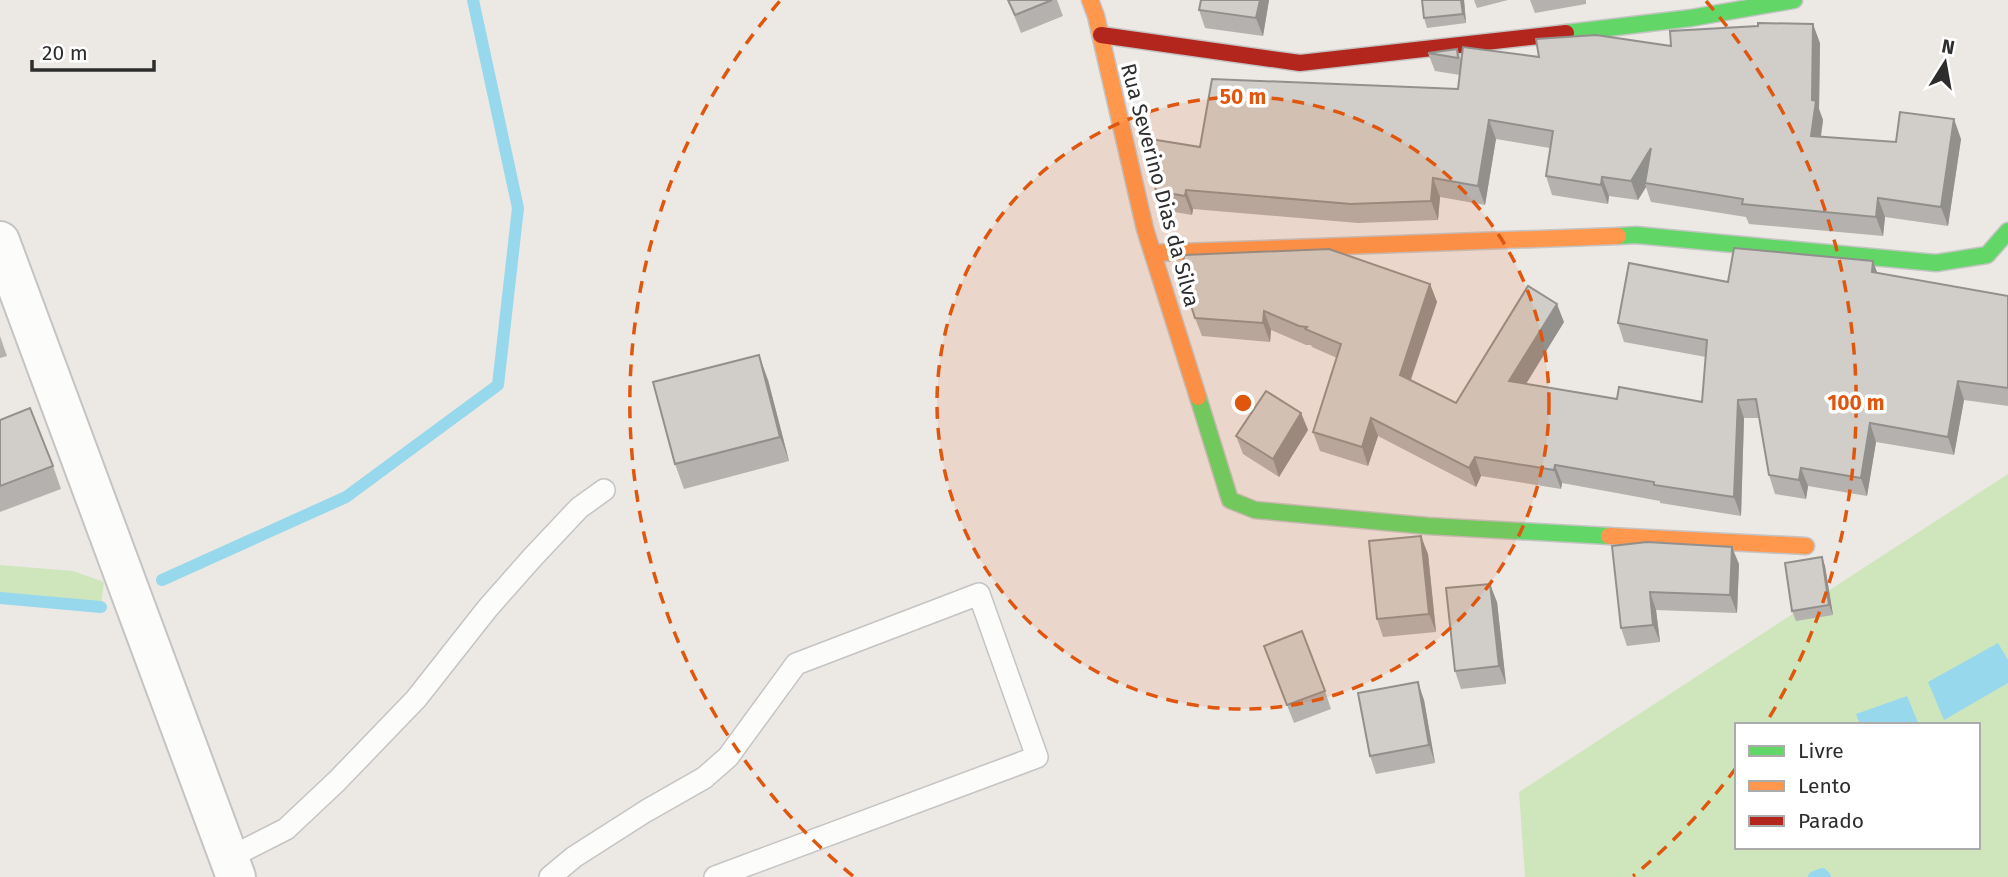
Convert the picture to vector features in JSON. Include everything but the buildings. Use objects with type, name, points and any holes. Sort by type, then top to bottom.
[{"type":"street","name":"Rua Severino Dias da Silva","points":[[1090,0],[1153,253],[1230,500],[1255,510],[1428,526],[1806,546]]},
{"type":"street","points":[[1101,36],[1300,62],[1692,18],[1794,0]]},
{"type":"street","points":[[1153,253],[1636,235],[1936,263],[1987,255],[2008,230]]},
{"type":"street","points":[[0,241],[232,867]]},
{"type":"lane","points":[[232,867],[286,829],[337,781],[416,699],[487,609],[532,558],[579,508],[604,490]]},
{"type":"lane","points":[[550,877],[574,857],[704,778],[728,757],[796,664],[979,594],[1037,757],[715,877]]},
{"type":"green space","points":[[2008,474],[2008,877],[1525,877],[1519,792]]},
{"type":"green space","points":[[0,565],[73,571],[104,582],[101,607],[0,598]]},
{"type":"water","points":[[1998,643],[2008,660],[2008,683],[1944,720],[1928,682]]},
{"type":"water","points":[[1907,696],[1918,723],[1859,723],[1856,714]]},
{"type":"waterway","points":[[162,580],[346,497],[498,385],[518,208],[473,0]]},
{"type":"waterway","points":[[0,598],[101,607]]},
{"type":"waterway","points":[[1814,877],[1822,874],[1825,877]]},
{"type":"traffic: fast","points":[[1566,33],[1691,18],[1794,0]]},
{"type":"traffic: fast","points":[[1618,236],[1636,235],[1936,263],[1987,255],[2008,231]]},
{"type":"traffic: fast","points":[[1198,397],[1230,500],[1255,510],[1428,526],[1609,536]]},
{"type":"traffic: slow","points":[[1090,0],[1145,229],[1198,397]]},
{"type":"traffic: slow","points":[[1153,253],[1618,236]]},
{"type":"traffic: slow","points":[[1609,536],[1806,546]]},
{"type":"traffic: jam","points":[[1101,35],[1300,63],[1566,33]]}]
